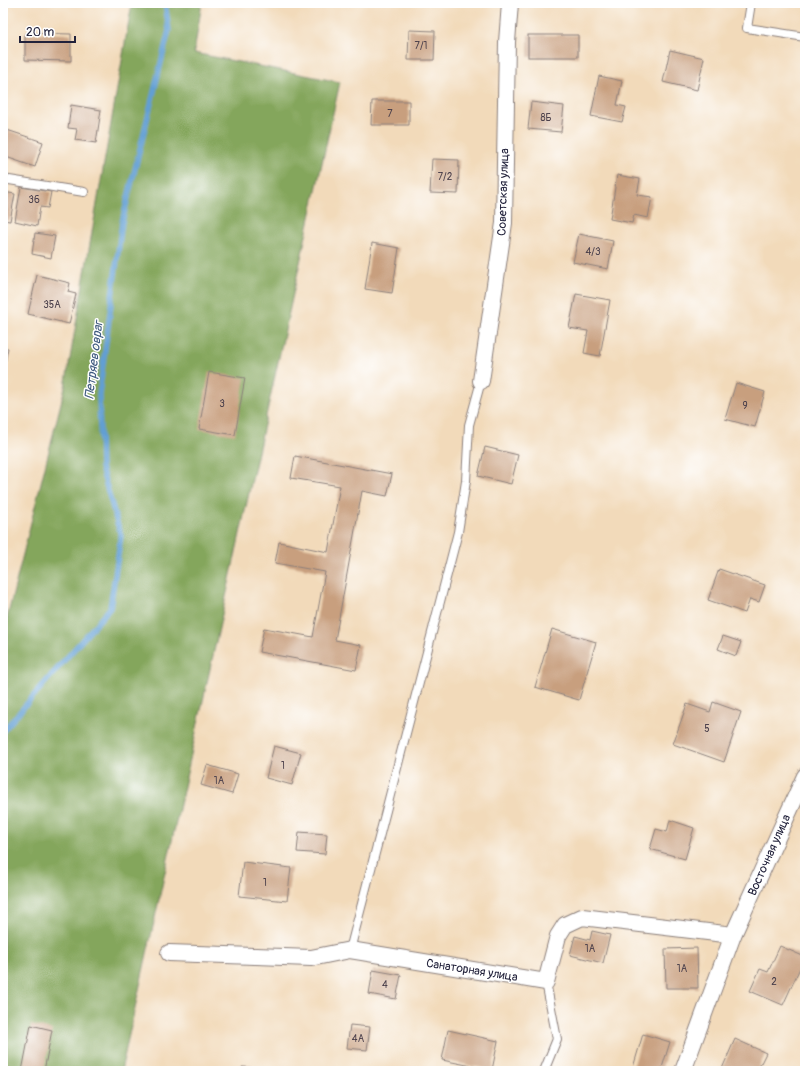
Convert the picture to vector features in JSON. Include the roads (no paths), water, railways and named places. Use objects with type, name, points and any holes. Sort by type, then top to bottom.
[{"type":"street","name":"Советская улица","points":[[481,380],[504,223],[507,42],[510,3]]},
{"type":"street","name":"Восточная улица","points":[[683,1071],[733,935],[805,776]]},
{"type":"street","points":[[546,982],[558,936],[565,925],[582,917],[733,935]]},
{"type":"street","name":"Санаторная улица","points":[[169,953],[311,958],[350,950],[546,982]]},
{"type":"lane","points":[[751,3],[747,28],[805,37]]},
{"type":"lane","points":[[3,179],[84,192]]},
{"type":"lane","points":[[350,950],[458,532],[466,481],[469,425],[481,380]]},
{"type":"lane","points":[[544,1071],[557,1039],[546,982]]},
{"type":"waterway","name":"Петряев овраг","points":[[3,731],[110,608],[121,536],[101,467],[99,395],[122,222],[169,30],[165,3]]}]
